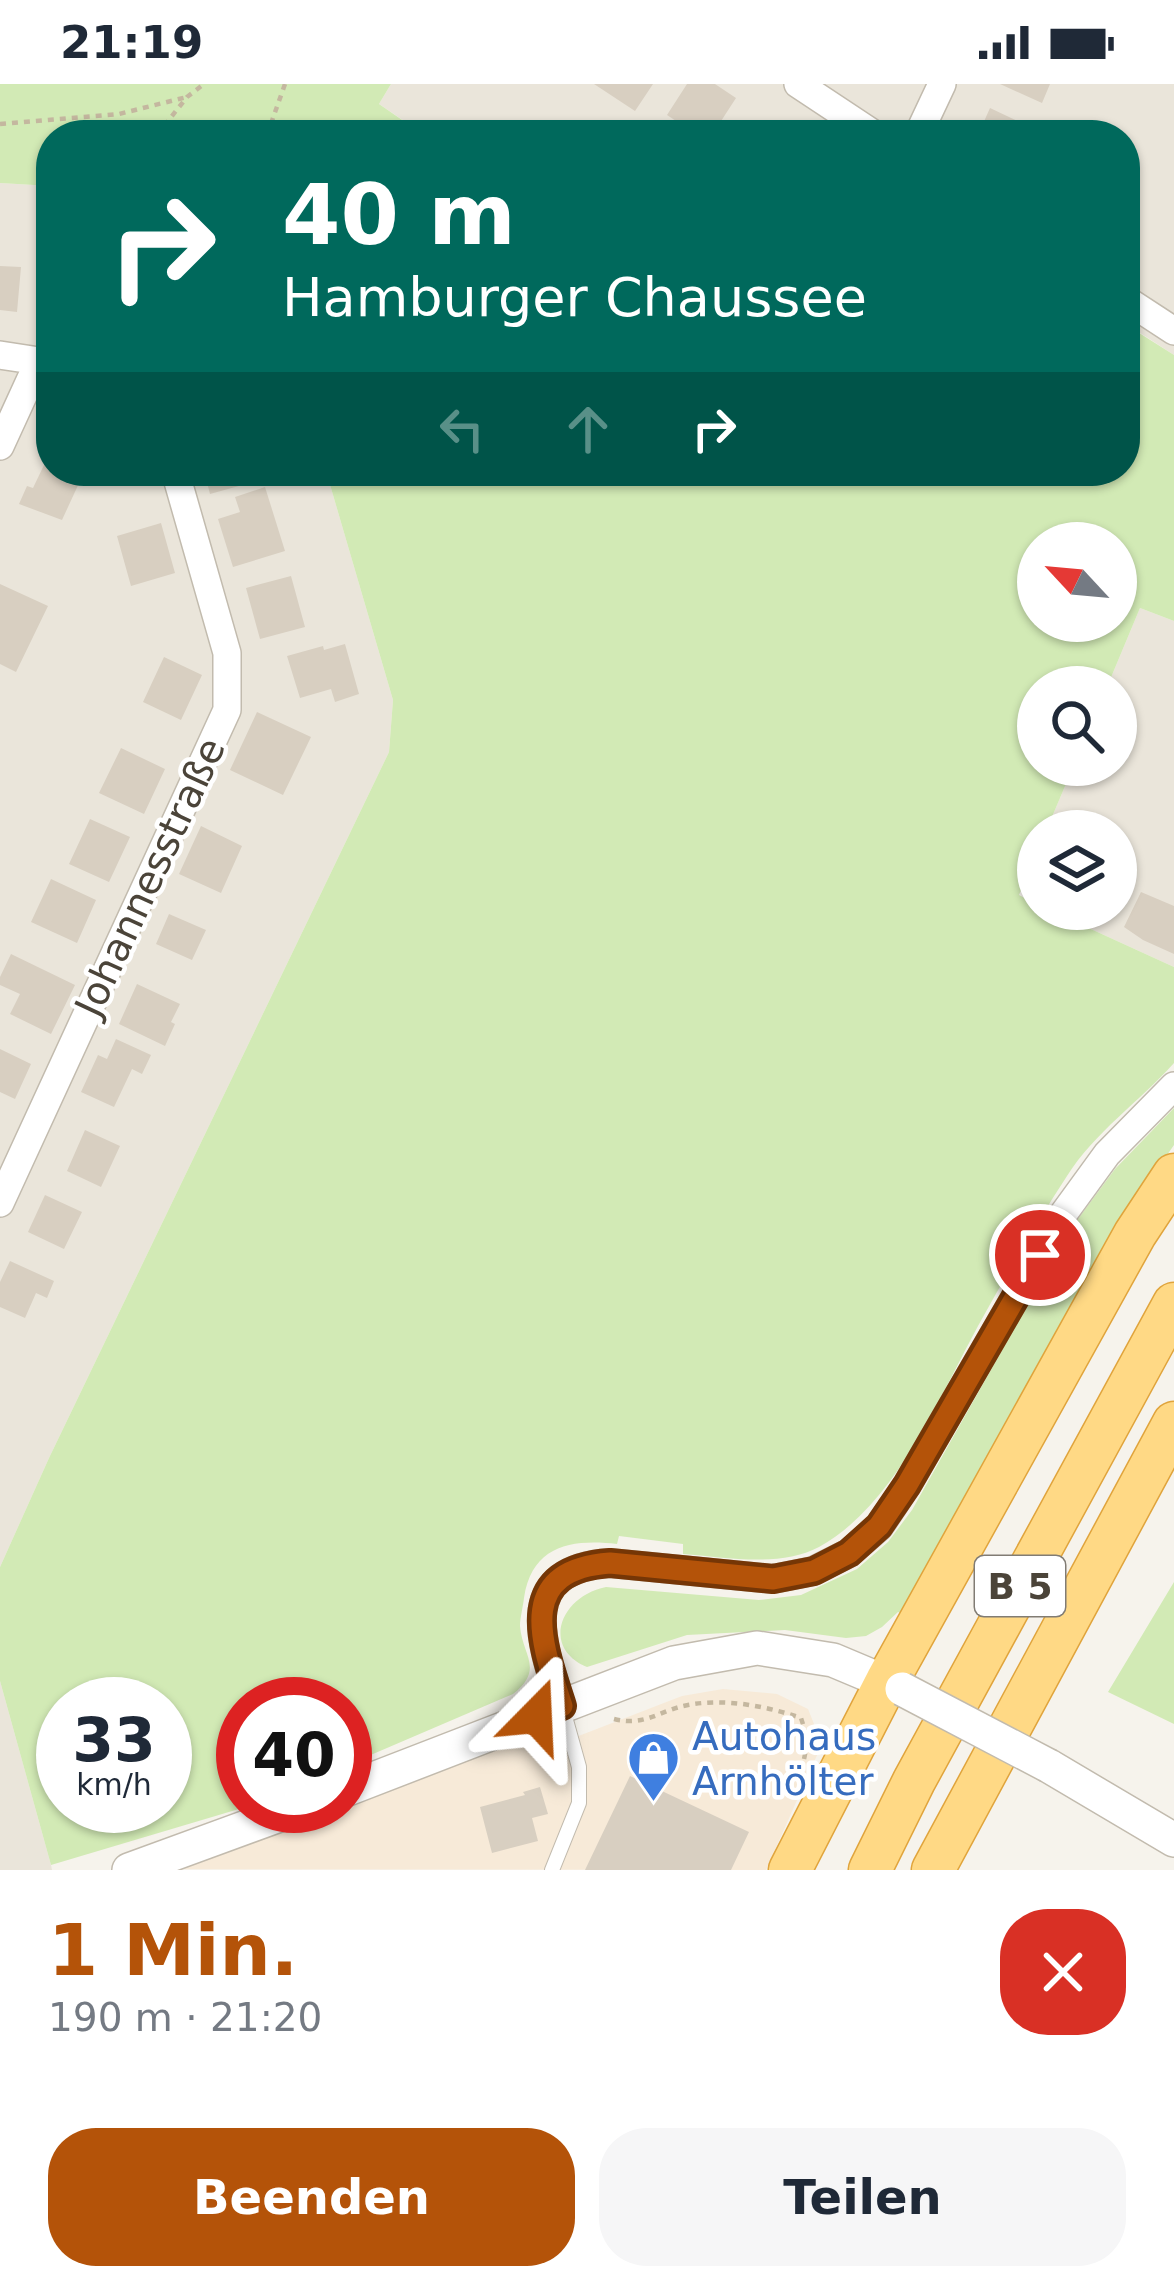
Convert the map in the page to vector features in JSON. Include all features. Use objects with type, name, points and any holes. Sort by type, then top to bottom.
[{"type":"highway","points":[[790,1870],[895,1685],[1135,1234],[1174,1175]]},
{"type":"highway","name":"B 5","points":[[870,1870],[1174,1304]]},
{"type":"highway","name":"B 5","points":[[937,1870],[960,1816],[1174,1423]]},
{"type":"street","points":[[797,84],[852,120]]},
{"type":"street","points":[[925,120],[942,84]]},
{"type":"street","points":[[1140,308],[1174,331]]},
{"type":"street","points":[[0,356],[36,359]]},
{"type":"street","points":[[0,446],[36,377]]},
{"type":"street","name":"Johannesstraße","points":[[0,1203],[227,710],[226,653],[179,486]]},
{"type":"street","points":[[562,1706],[539,1627],[545,1600],[566,1574],[589,1564],[610,1563],[773,1579],[814,1571],[849,1553],[879,1526],[1064,1213],[1107,1154],[1174,1085]]},
{"type":"street","points":[[372,1780],[674,1663],[757,1648],[833,1660],[895,1685],[1174,1840]]},
{"type":"street","points":[[129,1870],[230,1833]]},
{"type":"lane","points":[[552,1870],[579,1804],[579,1767],[562,1706]]},
{"type":"path","points":[[169,120],[204,84]]},
{"type":"path","points":[[275,120],[285,84]]},
{"type":"path","points":[[48,120],[119,114],[187,97]]},
{"type":"path","points":[[0,124],[36,121]]},
{"type":"path","points":[[562,1706],[622,1721],[649,1720],[686,1705],[743,1704],[776,1710],[801,1718],[808,1740],[800,1777]]},
{"type":"shaded area","points":[[391,84],[1174,84],[1174,355],[1140,333],[1140,120],[403,120],[379,104]]},
{"type":"shaded area","points":[[0,183],[36,185],[36,486],[330,486],[393,700],[389,752],[0,1567]]},
{"type":"shaded area","points":[[1140,608],[1174,621],[1174,967],[1093,930],[1137,930],[1137,810],[1055,810],[1065,786],[1137,786],[1137,666],[1116,666],[1126,642],[1137,642]]},
{"type":"shaded area","points":[[0,1681],[36,1811],[36,1833],[42,1833],[52,1870],[0,1870]]},
{"type":"shaded area","points":[[723,1689],[777,1694],[808,1709],[818,1753],[766,1870],[139,1869],[256,1833],[372,1833],[372,1794],[566,1710],[576,1737],[682,1696]]},
{"type":"green space","points":[[0,84],[391,84],[379,104],[402,120],[36,120],[36,185],[0,183]]},
{"type":"green space","points":[[1140,333],[1174,355],[1174,621],[1140,608],[1137,615],[1137,522],[1017,522],[1017,642],[1126,642],[1116,666],[1017,666],[1017,786],[1065,786],[1055,810],[1017,810],[1017,930],[1093,930],[1174,967],[1174,1063],[1104,1131],[1067,1176],[892,1478],[846,1528],[819,1547],[787,1557],[752,1560],[683,1554],[683,1544],[619,1536],[617,1544],[585,1543],[557,1549],[545,1556],[528,1580],[520,1626],[530,1669],[523,1685],[513,1694],[372,1754],[372,1677],[216,1677],[216,1816],[192,1823],[192,1677],[36,1677],[36,1811],[0,1681],[0,1567],[389,752],[393,700],[330,486],[1140,486]]},
{"type":"green space","points":[[1174,1108],[1174,1145],[1146,1185],[905,1615],[898,1612],[866,1636],[785,1630],[687,1635],[587,1667],[572,1658],[560,1635],[562,1623],[577,1600],[590,1592],[606,1587],[759,1600],[801,1595],[857,1569],[888,1542],[912,1510],[1069,1231],[1115,1169]]},
{"type":"green space","points":[[1174,1582],[1174,1724],[1108,1692]]},
{"type":"green space","points":[[42,1833],[158,1833],[51,1865]]},
{"type":"building","points":[[594,84],[653,84],[635,111]]},
{"type":"building","points":[[687,84],[715,84],[736,98],[722,120],[674,120],[667,115]]},
{"type":"building","points":[[1000,84],[1050,84],[1042,103]]},
{"type":"building","points":[[990,108],[1015,120],[985,120]]},
{"type":"building","points":[[0,266],[21,267],[17,312],[0,310]]},
{"type":"building","points":[[36,482],[36,486],[78,486],[62,520],[19,504],[27,486],[33,488]]},
{"type":"building","points":[[208,486],[239,486],[210,494]]},
{"type":"building","points":[[265,487],[285,551],[233,567],[218,519],[240,512],[235,497]]},
{"type":"building","points":[[161,523],[175,573],[131,586],[117,536]]},
{"type":"building","points":[[291,576],[305,627],[260,639],[246,588]]},
{"type":"building","points":[[0,584],[48,606],[16,672],[0,664]]},
{"type":"building","points":[[345,644],[359,694],[335,702],[331,689],[300,698],[287,656]]},
{"type":"building","points":[[164,657],[202,675],[181,720],[143,702]]},
{"type":"building","points":[[257,712],[311,737],[283,795],[230,770]]},
{"type":"building","points":[[121,748],[165,769],[144,814],[99,793]]},
{"type":"building","points":[[90,819],[130,837],[109,882],[69,864]]},
{"type":"building","points":[[201,826],[242,846],[221,893],[179,874]]},
{"type":"building","points":[[51,879],[96,900],[77,943],[31,922]]},
{"type":"building","points":[[1141,892],[1174,906],[1174,954],[1128,930],[1137,930]]},
{"type":"building","points":[[169,914],[206,930],[192,960],[156,944]]},
{"type":"building","points":[[11,954],[75,985],[51,1034],[10,1014],[20,994],[0,985],[0,977]]},
{"type":"building","points":[[137,984],[180,1004],[165,1046],[119,1024]]},
{"type":"building","points":[[116,1039],[151,1055],[142,1074],[132,1069],[114,1107],[81,1092],[98,1055],[107,1059]]},
{"type":"building","points":[[0,1049],[31,1064],[15,1099],[0,1092]]},
{"type":"building","points":[[85,1130],[120,1146],[101,1187],[67,1171]]},
{"type":"building","points":[[45,1195],[82,1212],[64,1249],[28,1232]]},
{"type":"building","points":[[10,1261],[54,1281],[47,1298],[36,1293],[25,1318],[0,1307],[0,1282]]},
{"type":"building","name":"Autohaus Arnhölter","points":[[630,1776],[749,1832],[731,1870],[585,1870]]},
{"type":"building","points":[[540,1787],[548,1814],[532,1818],[538,1841],[492,1853],[480,1807]]},
{"type":"place","name":"Autohaus Arnhölter","points":[[653,1804]]},
{"type":"route","points":[[536,1716],[562,1706],[539,1627],[545,1600],[566,1574],[589,1564],[610,1563],[773,1579],[814,1571],[849,1553],[879,1526],[1040,1255]]}]
